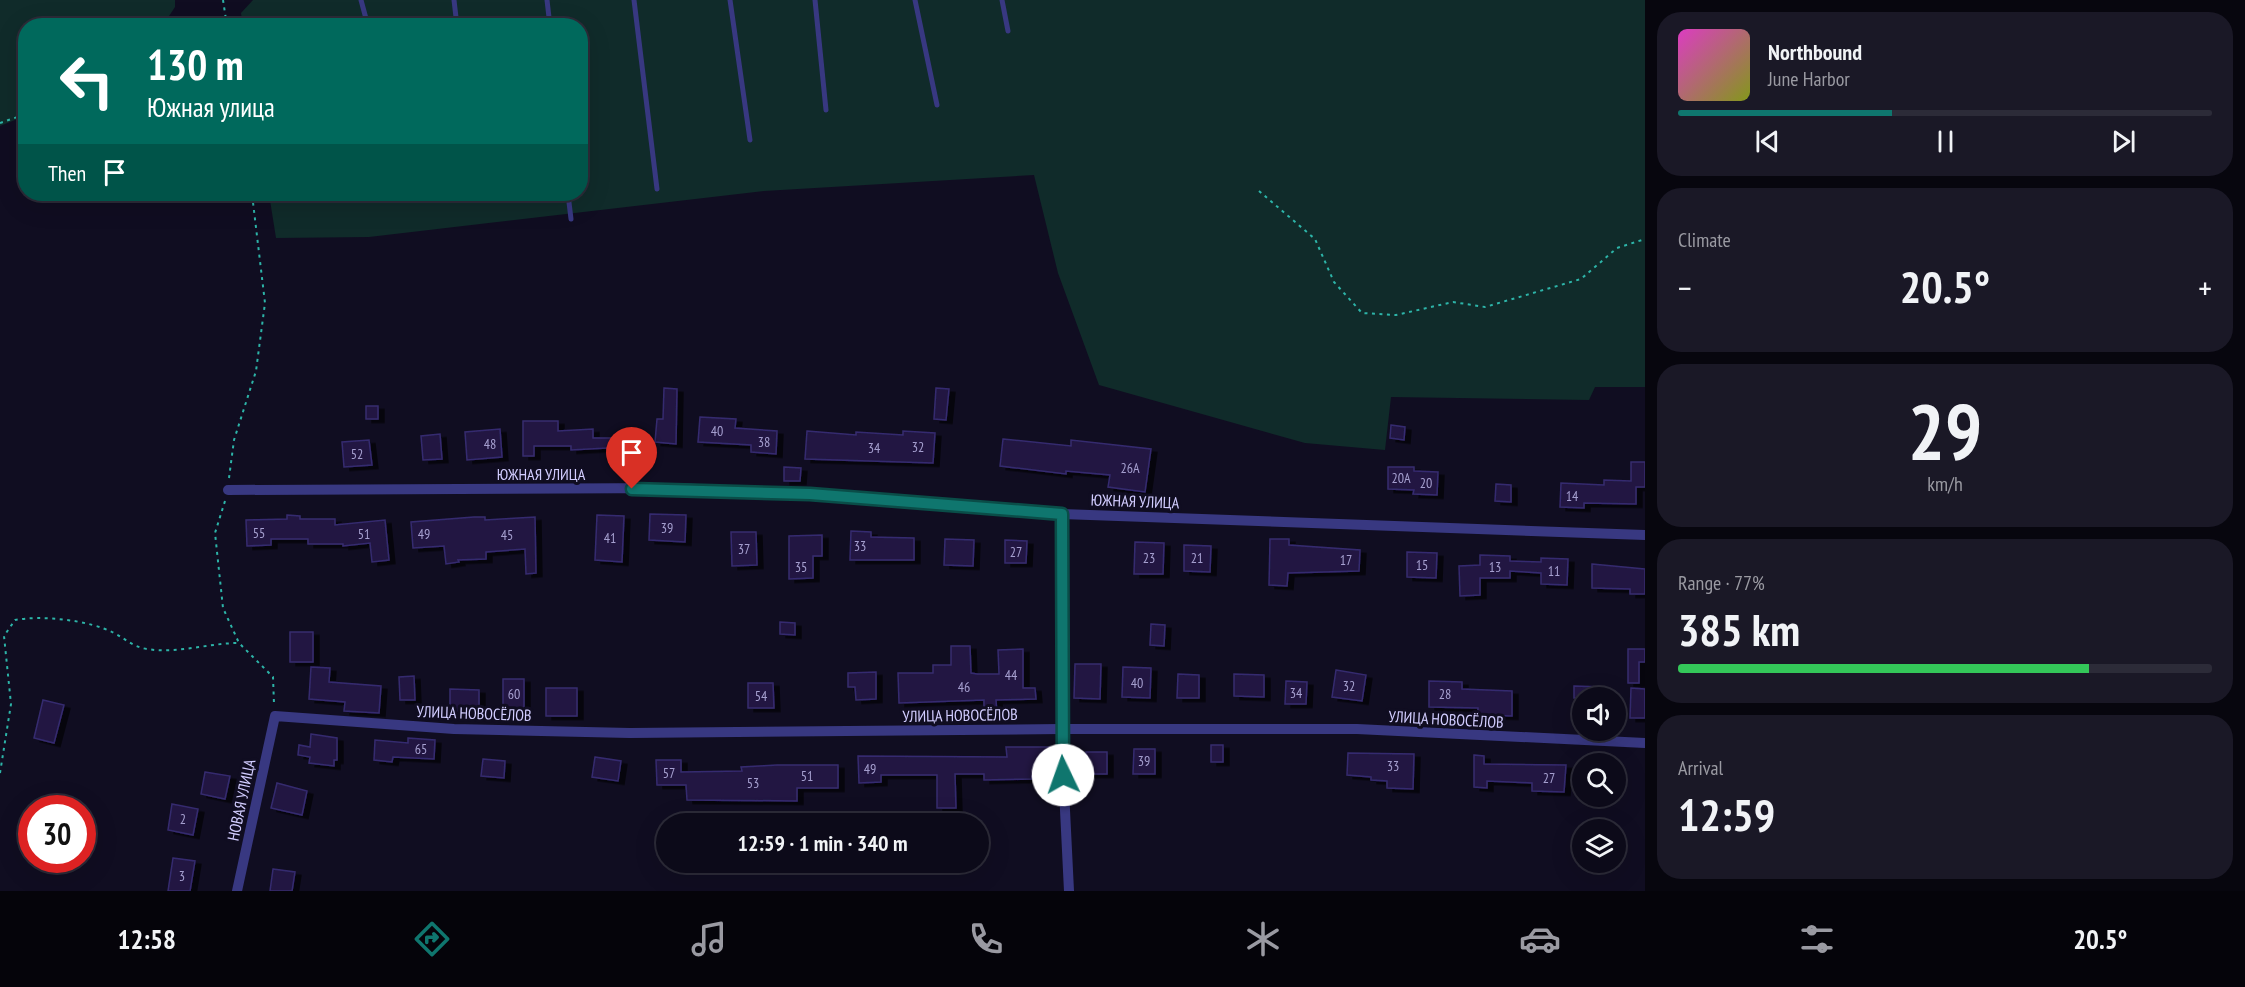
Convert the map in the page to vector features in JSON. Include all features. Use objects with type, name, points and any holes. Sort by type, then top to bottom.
[{"type":"street","name":"ЮЖНАЯ УЛИЦА","points":[[228,490],[674,488],[810,494],[1062,514],[1645,535]]},
{"type":"street","points":[[1062,514],[1061,729],[1069,891]]},
{"type":"street","name":"УЛИЦА НОВОСЁЛОВ","points":[[274,716],[454,729],[630,733],[1357,729],[1645,743]]},
{"type":"street","name":"НОВАЯ УЛИЦА","points":[[237,891],[274,716]]},
{"type":"lane","points":[[361,0],[366,18]]},
{"type":"lane","points":[[454,0],[456,18]]},
{"type":"lane","points":[[547,0],[549,18]]},
{"type":"lane","points":[[634,0],[657,189]]},
{"type":"lane","points":[[730,0],[750,140]]},
{"type":"lane","points":[[815,0],[826,110]]},
{"type":"lane","points":[[915,0],[937,105]]},
{"type":"lane","points":[[1002,0],[1008,31]]},
{"type":"lane","points":[[569,201],[571,219]]},
{"type":"path","points":[[223,0],[226,18]]},
{"type":"path","points":[[0,123],[18,117]]},
{"type":"path","points":[[1259,191],[1315,239],[1334,282],[1362,313],[1396,315],[1453,302],[1485,307],[1581,279],[1617,248],[1645,239]]},
{"type":"path","points":[[253,201],[265,303],[256,371],[234,440],[228,490],[215,533],[223,608],[239,643],[273,677],[274,716]]},
{"type":"path","points":[[0,773],[11,704],[4,636],[15,620],[30,617],[96,626],[116,633],[129,644],[149,650],[239,643]]},
{"type":"green space","points":[[0,0],[175,0],[175,7],[168,18],[18,18],[18,119],[0,126]]},
{"type":"green space","points":[[253,0],[1645,0],[1645,387],[1595,387],[1589,400],[1391,397],[1385,450],[1305,443],[1099,385],[1058,273],[1034,175],[764,191],[369,237],[276,238],[270,201],[588,201],[588,18],[242,18],[241,13]]},
{"type":"building","points":[[664,388],[677,389],[676,444],[655,442],[657,419],[663,419]]},
{"type":"building","points":[[936,388],[949,389],[946,420],[934,419]]},
{"type":"building","points":[[366,406],[378,406],[378,419],[366,419]]},
{"type":"building","points":[[700,417],[736,419],[735,428],[777,431],[776,454],[751,452],[751,445],[698,442]]},
{"type":"building","points":[[523,421],[558,421],[558,431],[593,429],[593,438],[624,438],[624,455],[607,455],[607,448],[571,450],[571,446],[534,446],[534,456],[523,456]]},
{"type":"building","points":[[1391,425],[1405,427],[1404,440],[1390,438]]},
{"type":"building","points":[[500,429],[502,457],[467,460],[465,432]]},
{"type":"building","points":[[807,431],[856,435],[856,432],[903,435],[903,431],[935,433],[933,463],[805,459]]},
{"type":"building","points":[[440,434],[442,459],[423,460],[421,436]]},
{"type":"building","points":[[1003,439],[1071,446],[1071,440],[1151,449],[1145,492],[1108,487],[1110,475],[1066,471],[1066,474],[1000,466]]},
{"type":"building","points":[[369,440],[372,465],[344,467],[342,442]]},
{"type":"building","points":[[1631,462],[1645,462],[1645,487],[1636,487],[1636,504],[1584,503],[1584,508],[1560,507],[1561,483],[1604,485],[1604,480],[1631,481]]},
{"type":"building","points":[[784,467],[801,468],[800,481],[784,481]]},
{"type":"building","points":[[1388,467],[1414,467],[1414,471],[1438,472],[1437,495],[1413,494],[1414,490],[1388,489]]},
{"type":"building","points":[[1496,484],[1511,485],[1511,502],[1495,501]]},
{"type":"building","points":[[650,514],[686,515],[685,542],[649,540]]},
{"type":"building","points":[[287,515],[300,516],[300,519],[335,519],[335,525],[385,520],[389,560],[372,562],[370,543],[343,546],[343,544],[308,544],[308,539],[271,539],[271,545],[247,546],[246,520],[287,519]]},
{"type":"building","points":[[597,515],[624,516],[622,562],[595,560]]},
{"type":"building","points":[[485,517],[485,520],[535,517],[536,573],[526,574],[525,549],[486,552],[486,559],[458,560],[459,562],[446,564],[444,546],[413,548],[411,522]]},
{"type":"building","points":[[851,531],[871,532],[871,537],[914,538],[914,560],[850,560]]},
{"type":"building","points":[[731,532],[756,532],[757,565],[732,566]]},
{"type":"building","points":[[822,535],[822,556],[813,556],[813,578],[789,579],[789,536]]},
{"type":"building","points":[[945,539],[974,540],[973,566],[944,565]]},
{"type":"building","points":[[1270,539],[1289,539],[1289,545],[1360,550],[1359,571],[1288,573],[1287,586],[1269,585]]},
{"type":"building","points":[[1005,540],[1027,541],[1026,563],[1005,563]]},
{"type":"building","points":[[1135,542],[1164,543],[1163,574],[1134,574]]},
{"type":"building","points":[[1184,545],[1211,546],[1210,572],[1184,571]]},
{"type":"building","points":[[1407,552],[1437,553],[1436,578],[1407,577]]},
{"type":"building","points":[[1480,555],[1510,556],[1510,561],[1541,562],[1541,558],[1568,559],[1567,585],[1541,584],[1541,573],[1510,571],[1510,578],[1480,578],[1480,595],[1460,596],[1459,566],[1480,565]]},
{"type":"building","points":[[1592,564],[1645,569],[1645,594],[1630,594],[1630,589],[1592,588]]},
{"type":"building","points":[[780,622],[795,623],[795,635],[780,634]]},
{"type":"building","points":[[1151,624],[1165,625],[1164,646],[1150,645]]},
{"type":"building","points":[[290,632],[313,632],[313,662],[290,662]]},
{"type":"building","points":[[951,646],[970,646],[971,673],[977,674],[999,674],[998,650],[1023,649],[1023,688],[1035,688],[1036,699],[996,700],[997,715],[984,715],[984,700],[899,703],[898,673],[933,673],[933,665],[951,665]]},
{"type":"building","points":[[1628,649],[1645,649],[1645,662],[1639,662],[1639,683],[1628,683]]},
{"type":"building","points":[[1075,664],[1101,664],[1100,699],[1074,698]]},
{"type":"building","points":[[311,667],[330,668],[329,682],[381,686],[379,713],[344,711],[345,702],[309,699]]},
{"type":"building","points":[[1123,667],[1151,668],[1150,698],[1122,697]]},
{"type":"building","points":[[1336,670],[1366,675],[1362,701],[1332,697]]},
{"type":"building","points":[[876,672],[876,699],[856,700],[855,687],[848,687],[848,673]]},
{"type":"building","points":[[1178,674],[1199,675],[1199,698],[1177,698]]},
{"type":"building","points":[[1234,674],[1264,675],[1264,697],[1234,696]]},
{"type":"building","points":[[414,676],[415,700],[400,700],[399,677]]},
{"type":"building","points":[[503,679],[524,679],[524,709],[503,709]]},
{"type":"building","points":[[1286,681],[1307,682],[1306,704],[1285,704]]},
{"type":"building","points":[[1429,681],[1462,682],[1462,689],[1512,691],[1512,716],[1478,715],[1478,708],[1429,707]]},
{"type":"building","points":[[748,683],[773,683],[774,708],[748,708]]},
{"type":"building","points":[[546,688],[577,688],[577,716],[546,716]]},
{"type":"building","points":[[1631,688],[1645,689],[1645,718],[1630,718]]},
{"type":"building","points":[[450,689],[479,690],[479,711],[450,711]]},
{"type":"building","points":[[43,700],[64,705],[54,743],[34,738]]},
{"type":"building","points":[[311,734],[337,738],[337,760],[334,760],[334,766],[309,763],[310,757],[298,755],[299,745],[310,747]]},
{"type":"building","points":[[408,738],[435,740],[434,759],[393,757],[392,762],[374,760],[375,740],[408,743]]},
{"type":"building","points":[[1211,745],[1223,745],[1223,762],[1211,762]]},
{"type":"building","points":[[1006,747],[1050,747],[1050,776],[1032,776],[1032,779],[984,780],[984,774],[955,774],[956,808],[937,808],[937,775],[881,775],[881,782],[859,783],[858,756],[1007,757]]},
{"type":"building","points":[[1134,749],[1155,749],[1155,774],[1133,774]]},
{"type":"building","points":[[1086,752],[1107,752],[1107,774],[1086,774]]},
{"type":"building","points":[[1348,753],[1414,754],[1413,789],[1387,788],[1387,781],[1347,775]]},
{"type":"building","points":[[1474,755],[1484,756],[1484,764],[1566,765],[1564,792],[1532,791],[1532,783],[1487,781],[1487,788],[1474,787]]},
{"type":"building","points":[[595,757],[621,761],[618,781],[592,777]]},
{"type":"building","points":[[483,759],[505,761],[504,778],[481,776]]},
{"type":"building","points":[[656,760],[681,760],[681,772],[742,771],[741,767],[777,765],[838,765],[838,788],[797,788],[797,801],[687,800],[686,785],[657,785]]},
{"type":"building","points":[[205,772],[230,776],[225,799],[201,794]]},
{"type":"building","points":[[277,783],[307,791],[302,815],[271,808]]},
{"type":"building","points":[[172,804],[198,809],[193,835],[168,830]]},
{"type":"building","points":[[173,858],[195,861],[190,891],[168,891]]},
{"type":"building","points":[[273,869],[295,872],[292,891],[270,891]]},
{"type":"route","points":[[632,489],[674,488],[810,494],[1062,514],[1061,729],[1063,775]]}]
